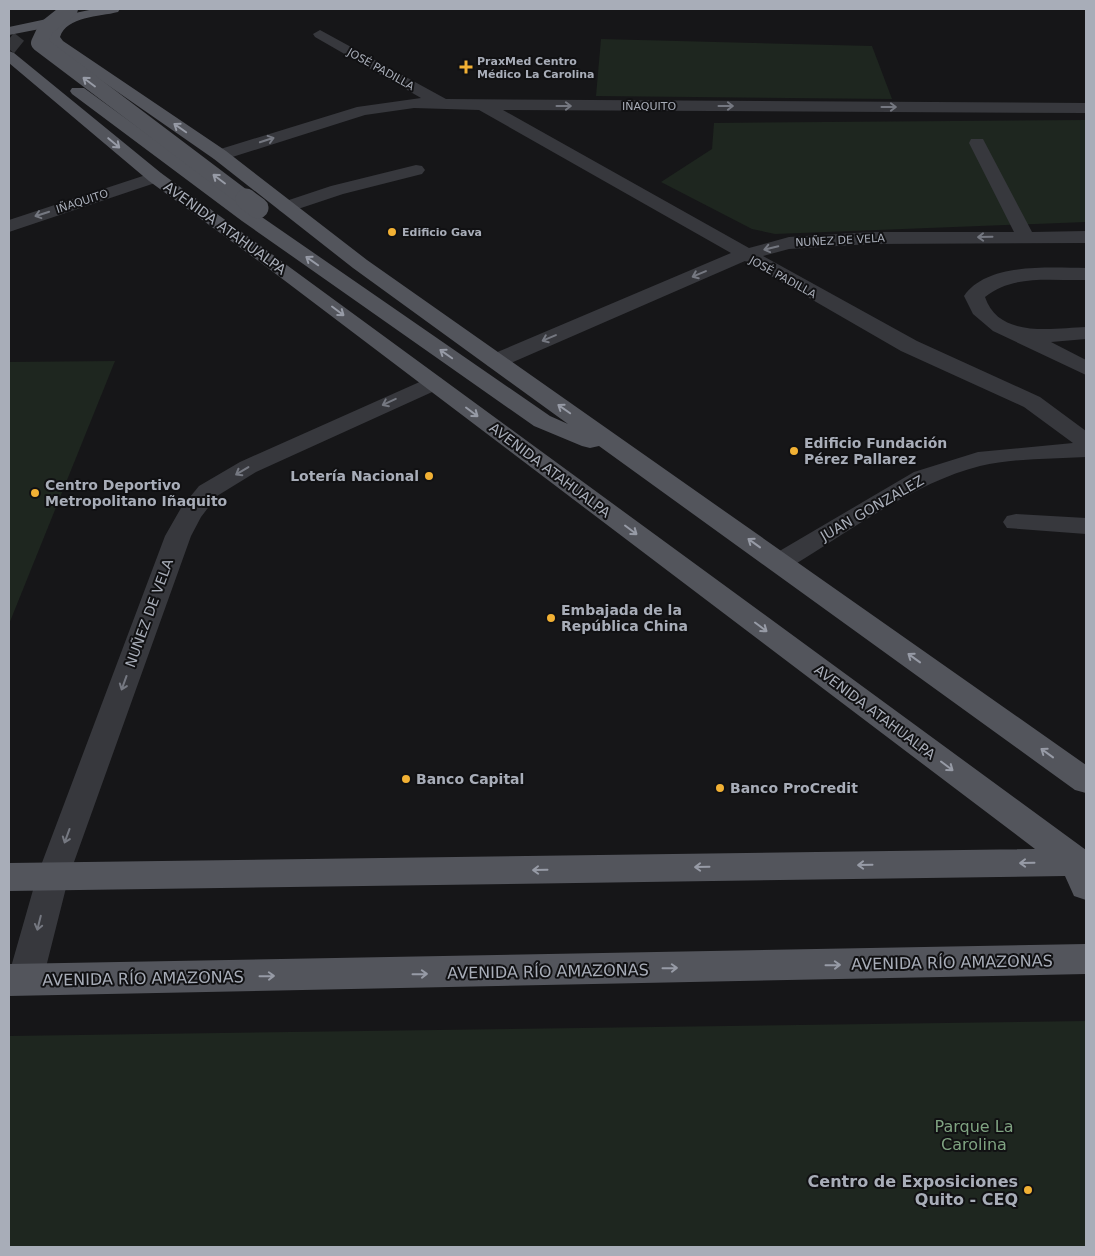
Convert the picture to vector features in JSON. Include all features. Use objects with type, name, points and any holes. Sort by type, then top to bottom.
[{"type":"main road","points":[[9,21],[69,12],[112,9]]},
{"type":"main road","points":[[9,31],[69,12]]},
{"type":"main road","points":[[69,12],[53,32],[53,37],[58,44],[220,155],[360,264],[1086,781]]},
{"type":"main road","points":[[69,12],[45,28],[39,43],[45,49],[254,213],[542,421],[640,462]]},
{"type":"main road","name":"AVENIDA ATAHUALPA","points":[[14,52],[254,213]]},
{"type":"main road","name":"AVENIDA ATAHUALPA","points":[[14,52],[155,177],[271,261],[1083,870]]},
{"type":"main road","points":[[254,213],[271,261]]},
{"type":"main road","points":[[254,213],[360,264]]},
{"type":"main road","points":[[9,877],[1083,870]]},
{"type":"main road","name":"AVENIDA RÍO AMAZONAS","points":[[17,980],[372,975],[1086,959]]},
{"type":"street","name":"JOSÉ PADILLA","points":[[320,34],[442,103]]},
{"type":"street","name":"IÑAQUITO","points":[[220,155],[363,110],[414,103],[483,105],[542,101],[1086,108]]},
{"type":"street","name":"JOSÉ PADILLA","points":[[483,105],[908,346],[1032,402],[1086,442]]},
{"type":"street","points":[[978,143],[1025,236]]},
{"type":"street","points":[[286,207],[337,190],[416,170]]},
{"type":"street","name":"IÑAQUITO","points":[[9,226],[155,177]]},
{"type":"street","name":"NUÑEZ DE VELA","points":[[496,362],[743,254],[789,243],[871,238],[1086,237]]},
{"type":"street","points":[[1086,274],[1021,275],[999,280],[983,287],[974,296],[976,306],[989,319],[1086,368]]},
{"type":"street","points":[[1021,335],[1086,333]]},
{"type":"street","name":"NUÑEZ DE VELA","points":[[17,980],[53,876],[178,536],[190,514],[208,492],[248,467],[433,383]]},
{"type":"street","name":"JUAN GONZALEZ","points":[[780,562],[923,477],[978,459],[1040,452],[1086,450]]},
{"type":"street","points":[[1016,522],[1086,526]]},
{"type":"green space","points":[[601,39],[872,46],[892,99],[596,96]]},
{"type":"green space","points":[[1086,120],[1086,222],[775,234],[752,229],[661,182],[712,149],[714,123]]},
{"type":"green space","name":"Centro Deportivo Metropolitano Iñaquito","points":[[115,361],[9,624],[9,362]]},
{"type":"green space","name":"Parque La Carolina","points":[[1086,1021],[1086,1247],[9,1247],[9,1036]]},
{"type":"tunnel","points":[[9,39],[19,47]]},
{"type":"place","name":"PraxMed Centro Médico La Carolina","points":[[466,67]]},
{"type":"place","name":"Edificio Gava","points":[[392,232]]},
{"type":"place","name":"Edificio Fundación Pérez Pallarez","points":[[794,451]]},
{"type":"place","name":"Lotería Nacional","points":[[429,476]]},
{"type":"place","name":"Centro Deportivo Metropolitano Iñaquito","points":[[35,493]]},
{"type":"place","name":"Embajada de la República China","points":[[551,618]]},
{"type":"place","name":"Banco Capital","points":[[406,779]]},
{"type":"place","name":"Banco ProCredit","points":[[720,788]]},
{"type":"place","name":"Centro de Exposiciones Quito - CEQ","points":[[1028,1190]]}]
